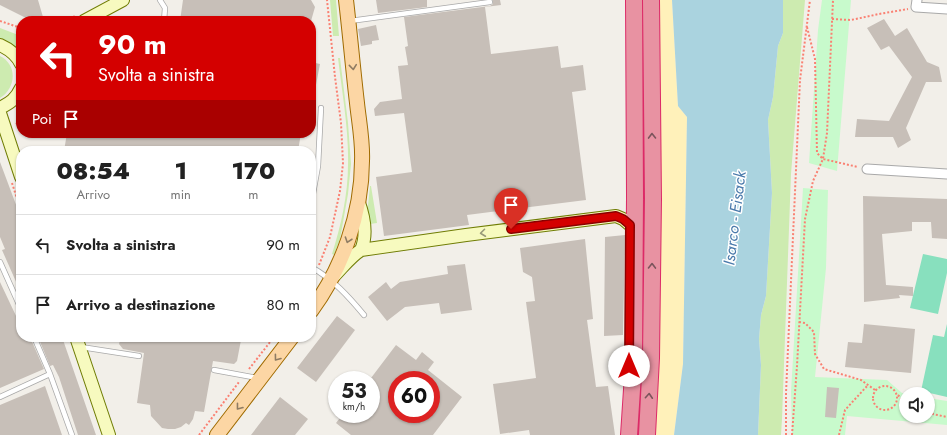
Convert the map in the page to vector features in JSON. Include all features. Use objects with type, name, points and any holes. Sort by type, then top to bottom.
[{"type":"highway","points":[[629,435],[634,359],[634,0]]},
{"type":"highway","points":[[647,435],[651,358],[653,199],[651,0]]},
{"type":"main road","points":[[93,16],[122,0]]},
{"type":"main road","points":[[316,304],[340,260],[349,236],[358,200],[362,160],[346,0]]},
{"type":"main road","points":[[624,435],[629,382],[631,184],[626,0]]},
{"type":"main road","points":[[0,46],[6,48],[16,56]]},
{"type":"main road","points":[[0,108],[10,104],[16,97]]},
{"type":"main road","points":[[0,113],[16,162]]},
{"type":"main road","points":[[358,200],[363,213],[365,238],[361,250]]},
{"type":"main road","points":[[330,280],[346,265],[353,255],[361,250],[616,216],[623,219],[630,225]]},
{"type":"main road","points":[[78,342],[109,435]]},
{"type":"main road","points":[[217,435],[288,342]]},
{"type":"street","points":[[916,3],[947,9]]},
{"type":"street","points":[[867,169],[947,174]]},
{"type":"lane","points":[[160,0],[165,8],[164,16]]},
{"type":"lane","points":[[348,21],[490,2]]},
{"type":"lane","points":[[316,177],[321,108]]},
{"type":"lane","points":[[0,262],[16,298]]},
{"type":"lane","points":[[317,270],[346,293],[364,315]]},
{"type":"lane","points":[[36,342],[50,374],[72,435]]},
{"type":"lane","points":[[78,342],[139,356]]},
{"type":"lane","points":[[214,370],[261,379]]},
{"type":"lane","points":[[0,397],[50,374]]},
{"type":"path","points":[[317,270],[330,237],[340,191],[343,163],[341,124],[327,0]]},
{"type":"path","points":[[786,435],[786,393],[800,80],[810,0]]},
{"type":"path","points":[[792,435],[805,219],[813,181],[823,159],[827,133],[833,0]]},
{"type":"path","points":[[832,19],[851,20],[916,3]]},
{"type":"path","points":[[0,21],[16,26]]},
{"type":"path","points":[[807,26],[815,59],[817,153],[823,159],[867,169]]},
{"type":"path","points":[[800,322],[805,323],[814,332],[815,354],[824,369],[861,380],[876,390]]},
{"type":"path","points":[[199,435],[270,342]]},
{"type":"path","points":[[839,435],[845,410],[868,385]]},
{"type":"path","points":[[886,385],[892,388],[897,394],[897,400],[893,407],[885,410],[879,409],[873,402],[873,393],[876,390],[877,388],[886,385]]},
{"type":"path","points":[[935,414],[947,417]]},
{"type":"green space","points":[[330,0],[336,0],[339,36],[333,36]]},
{"type":"green space","points":[[783,0],[805,0],[791,174],[782,419],[781,435],[758,435],[761,365],[759,339],[761,315],[766,296],[772,193],[768,120],[773,97],[778,46],[783,33]]},
{"type":"green space","points":[[822,0],[851,0],[837,171],[809,163],[818,30]]},
{"type":"green space","points":[[0,28],[16,34],[16,47],[0,39]]},
{"type":"green space","points":[[0,56],[10,65],[13,77],[9,88],[0,98]]},
{"type":"green space","points":[[338,58],[340,58],[348,123],[351,164],[348,194],[340,239],[334,255],[332,254],[341,221],[348,176],[346,125]]},
{"type":"green space","points":[[370,186],[377,223],[370,224],[367,215]]},
{"type":"green space","points":[[803,188],[828,190],[826,268],[815,377],[887,380],[899,390],[899,421],[847,416],[845,435],[792,435],[791,392]]},
{"type":"green space","points":[[923,254],[947,259],[947,273],[938,314],[910,308]]},
{"type":"green space","points":[[947,324],[947,397],[935,394],[935,387],[922,387],[933,335],[944,337]]},
{"type":"green space","points":[[935,399],[947,401],[947,425],[925,423],[935,423]]},
{"type":"sand","points":[[658,0],[672,0],[678,106],[687,117],[683,364],[674,435],[654,435],[660,339]]},
{"type":"water","name":"Isarco - Eisack","points":[[672,0],[783,0],[783,33],[778,46],[773,97],[768,120],[772,193],[766,296],[761,315],[759,339],[761,365],[758,435],[674,435],[683,364],[687,117],[678,106]]},
{"type":"building","points":[[0,0],[38,0],[43,16],[22,16],[0,5]]},
{"type":"building","points":[[183,0],[311,0],[315,7],[312,16],[181,16]]},
{"type":"building","points":[[376,0],[427,0],[427,7],[378,13]]},
{"type":"building","points":[[493,0],[500,0],[501,5],[485,7],[491,54],[558,46],[561,68],[583,65],[586,90],[572,92],[586,200],[467,215],[469,225],[384,236],[376,177],[412,172],[404,113],[375,116],[374,109],[380,102],[402,99],[398,66],[408,65],[405,47],[408,46],[404,17],[490,6],[493,4]]},
{"type":"building","points":[[884,19],[895,36],[907,28],[927,62],[939,67],[942,82],[926,82],[906,128],[911,140],[898,148],[893,137],[855,137],[857,119],[889,121],[912,77],[889,46],[881,50],[867,28]]},
{"type":"building","points":[[376,25],[379,40],[372,41],[372,44],[361,46],[358,29]]},
{"type":"building","points":[[316,63],[320,64],[316,85]]},
{"type":"building","points":[[66,138],[300,138],[299,146],[65,146]]},
{"type":"building","points":[[0,162],[16,205],[16,282],[2,250],[5,249],[0,237]]},
{"type":"building","points":[[863,196],[947,199],[947,239],[932,238],[931,222],[912,222],[912,231],[882,234],[886,285],[913,287],[913,296],[899,295],[900,298],[864,302]]},
{"type":"building","points":[[625,235],[623,335],[604,336],[605,237]]},
{"type":"building","points":[[585,239],[593,319],[587,320],[596,387],[608,386],[615,435],[530,435],[529,430],[500,434],[493,384],[536,378],[526,302],[535,301],[532,277],[523,272],[520,248]]},
{"type":"building","points":[[465,264],[472,310],[441,314],[439,303],[405,307],[387,321],[368,297],[386,282],[391,289],[400,282],[448,274],[447,266]]},
{"type":"building","points":[[0,282],[16,316],[16,342],[32,342],[44,369],[0,388]]},
{"type":"building","points":[[337,316],[355,330],[316,382],[297,368]]},
{"type":"building","points":[[864,324],[915,329],[911,373],[845,367],[848,342],[862,343]]},
{"type":"building","points":[[40,342],[64,342],[96,435],[78,435],[59,377],[53,365],[50,366]]},
{"type":"building","points":[[120,342],[241,342],[237,361],[234,364],[213,361],[204,412],[195,411],[193,419],[189,425],[186,423],[175,429],[162,428],[151,416],[150,405],[137,403],[144,353],[123,349],[119,344]]},
{"type":"building","points":[[396,345],[416,360],[422,352],[434,362],[428,370],[429,371],[388,371],[388,423],[440,423],[440,380],[462,397],[433,435],[351,435],[336,423],[380,423],[380,371],[376,371]]},
{"type":"building","points":[[45,386],[62,435],[0,435],[0,405]]},
{"type":"building","points":[[827,387],[839,388],[836,418],[825,417]]},
{"type":"building","points":[[280,397],[308,419],[295,435],[251,435]]},
{"type":"route","points":[[511,229],[616,216],[623,219],[630,225],[629,366]]}]
